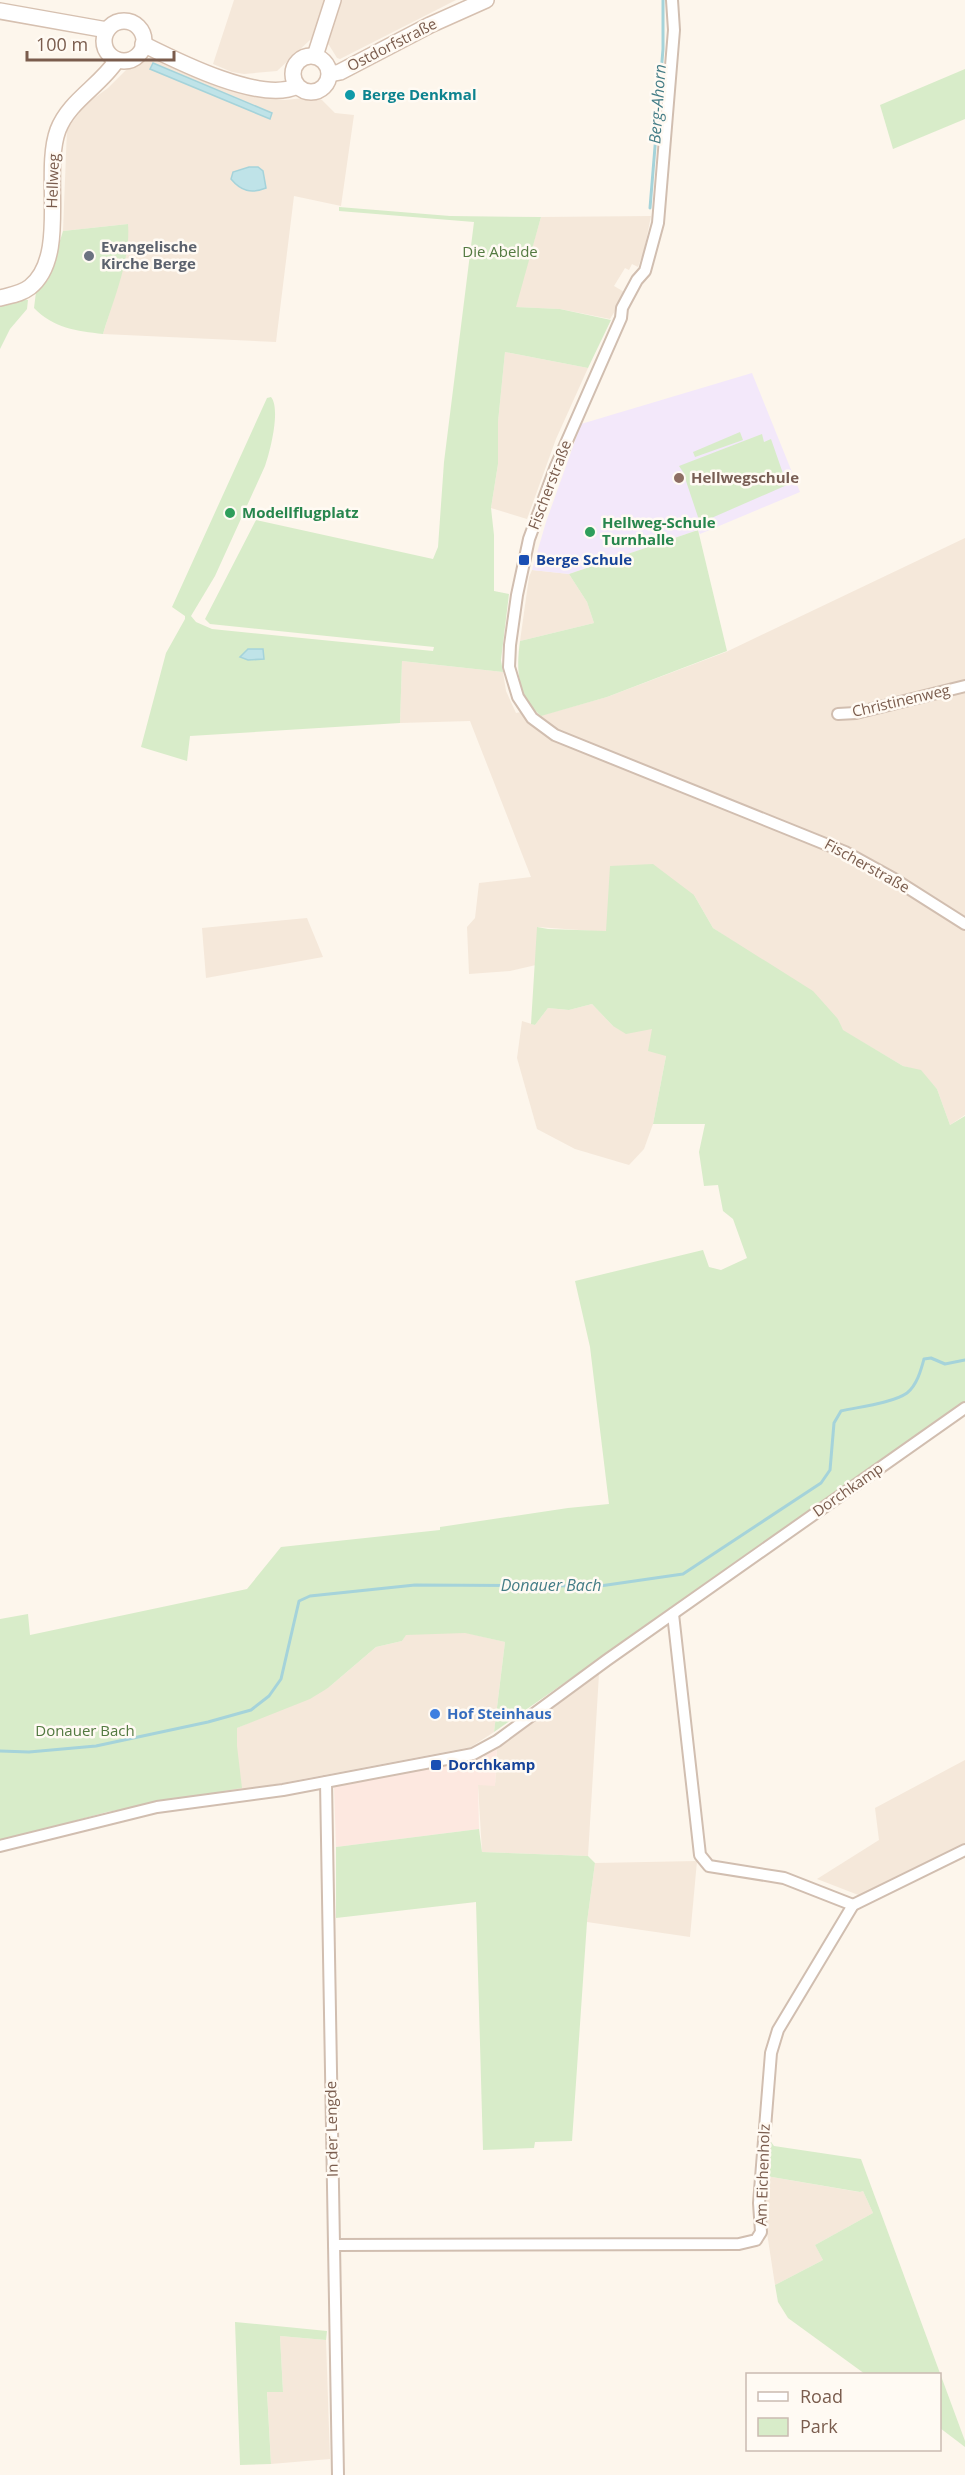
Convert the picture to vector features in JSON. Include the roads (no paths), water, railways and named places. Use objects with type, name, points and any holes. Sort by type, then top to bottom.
[{"type":"street","points":[[315,56],[333,0]]},
{"type":"street","name":"Ostdorfstraße","points":[[330,74],[339,72],[430,25],[486,0]]},
{"type":"street","name":"Fischerstraße","points":[[672,0],[674,30],[658,223],[654,246],[645,271],[637,280],[622,308],[621,318],[596,371],[538,512],[524,561],[515,606],[509,658],[512,683],[518,698],[532,718],[555,735],[828,844],[875,868],[965,924]]},
{"type":"street","points":[[0,11],[107,30]]},
{"type":"street","points":[[130,22],[142,33],[143,44],[138,55],[117,60],[106,50],[104,37],[107,30],[115,23],[130,22]]},
{"type":"street","points":[[143,44],[251,88],[274,91],[297,86]]},
{"type":"street","points":[[315,56],[326,62],[330,74],[327,84],[318,91],[307,92],[297,86],[293,76],[295,65],[304,57],[315,56]]},
{"type":"street","name":"Hellweg","points":[[0,298],[19,294],[40,274],[50,240],[52,153],[57,132],[66,114],[117,60]]},
{"type":"street","name":"Christinenweg","points":[[838,714],[856,713],[965,686]]},
{"type":"street","name":"Dorchkamp","points":[[0,1846],[157,1807],[283,1791],[473,1754],[497,1741],[965,1408]]},
{"type":"street","points":[[673,1614],[700,1855],[709,1866],[784,1878],[853,1905],[965,1850]]},
{"type":"street","name":"In der Lengde","points":[[326,1782],[338,2475]]},
{"type":"street","name":"Am Eichenholz","points":[[334,2245],[740,2244],[756,2240],[761,2232],[759,2204],[771,2053],[774,2040],[853,1905]]},
{"type":"water","points":[[153,63],[272,113],[270,119],[150,69]]},
{"type":"water","points":[[258,167],[263,171],[266,188],[256,191],[247,190],[231,179],[233,172]]},
{"type":"water","points":[[248,649],[263,649],[264,659],[248,660],[240,657]]},
{"type":"waterway","name":"Berg-Ahorn","points":[[650,208],[663,49],[663,0]]},
{"type":"waterway","name":"Donauer Bach","points":[[0,1751],[29,1752],[96,1746],[208,1722],[251,1710],[269,1696],[281,1679],[299,1601],[310,1596],[415,1585],[600,1586],[683,1574],[821,1483],[830,1470],[834,1423],[841,1411],[884,1402],[907,1393],[916,1382],[924,1359],[931,1358],[945,1364],[965,1360]]},
{"type":"place","name":"Berge Denkmal","points":[[350,95]]},
{"type":"place","name":"Evangelische Kirche Berge","points":[[89,256]]},
{"type":"place","name":"Hellwegschule","points":[[679,478]]},
{"type":"place","name":"Modellflugplatz","points":[[230,513]]},
{"type":"place","name":"Hellweg-Schule Turnhalle","points":[[590,532]]},
{"type":"place","name":"Berge Schule","points":[[524,560]]},
{"type":"place","name":"Hof Steinhaus","points":[[435,1714]]},
{"type":"place","name":"Dorchkamp","points":[[436,1765]]},
{"type":"park label","name":"Die Abelde","points":[[500,252]]}]
